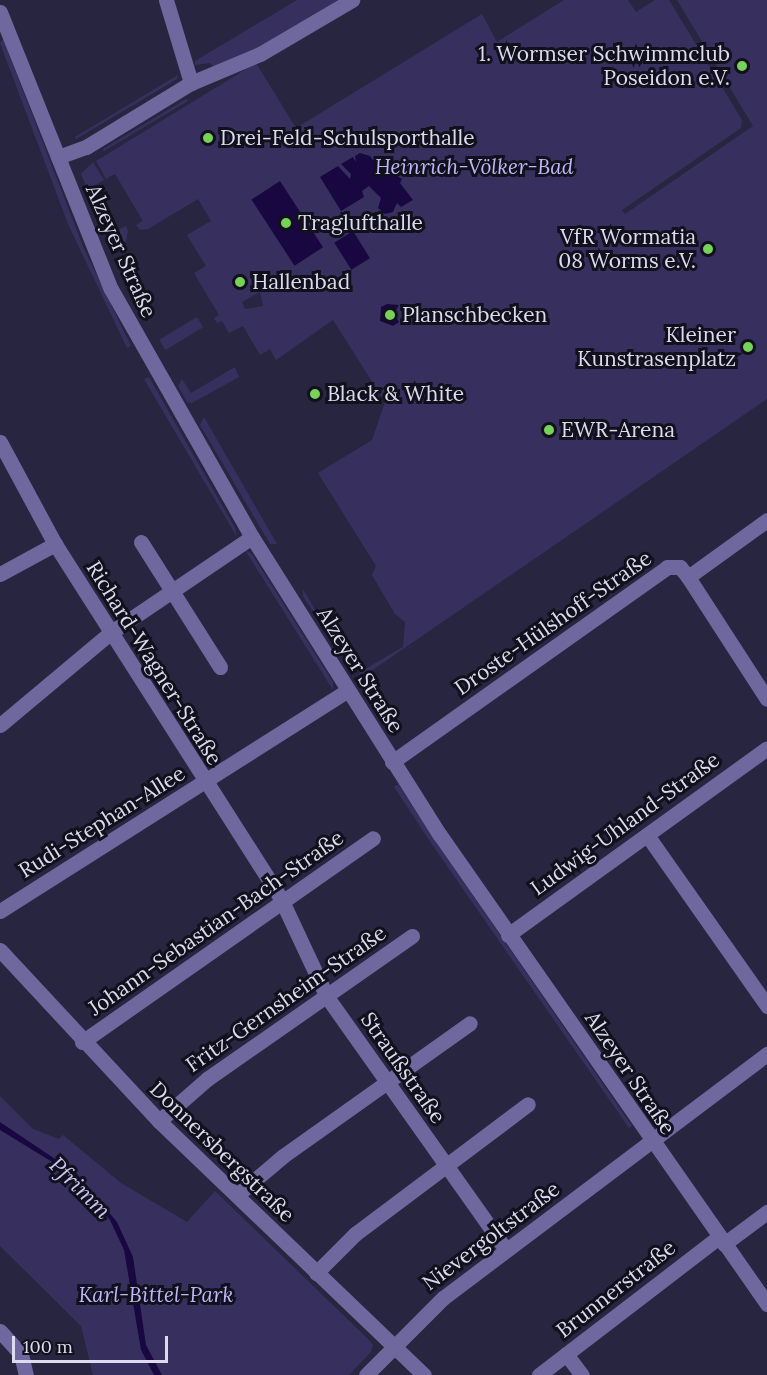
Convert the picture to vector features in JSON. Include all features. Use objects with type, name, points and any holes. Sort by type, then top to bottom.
[{"type":"street","points":[[166,0],[191,83]]},
{"type":"street","points":[[58,157],[86,147],[191,83],[236,67],[352,0]]},
{"type":"street","name":"Alzeyer Straße","points":[[1,20],[111,289],[252,537],[392,762],[508,935],[651,1142],[767,1304]]},
{"type":"street","name":"Richard-Wagner-Straße","points":[[0,442],[55,544],[204,782],[282,901]]},
{"type":"street","points":[[767,520],[688,576],[767,699]]},
{"type":"street","points":[[0,725],[110,633],[252,537]]},
{"type":"street","points":[[141,542],[220,667]]},
{"type":"street","points":[[0,574],[55,544]]},
{"type":"street","name":"Droste-Hülshoff-Straße","points":[[392,762],[667,567],[680,567],[688,576]]},
{"type":"street","name":"Rudi-Stephan-Allee","points":[[0,911],[347,691]]},
{"type":"street","name":"Ludwig-Uhland-Straße","points":[[508,935],[767,748]]},
{"type":"street","points":[[646,835],[767,1006]]},
{"type":"street","name":"Johann-Sebastian-Bach-Straße","points":[[82,1042],[373,838]]},
{"type":"street","name":"Straußstraße","points":[[282,901],[327,997],[506,1250]]},
{"type":"street","name":"Fritz-Gernsheim-Straße","points":[[159,1121],[207,1080],[411,936]]},
{"type":"street","name":"Donnersbergstraße","points":[[0,950],[82,1042],[159,1121],[424,1375]]},
{"type":"street","points":[[237,1195],[283,1156],[470,1023]]},
{"type":"street","name":"Nievergoltstraße","points":[[366,1375],[443,1298],[767,1054]]},
{"type":"street","points":[[316,1273],[355,1234],[528,1104]]},
{"type":"street","name":"Brunnerstraße","points":[[539,1375],[722,1240],[767,1212]]},
{"type":"street","points":[[0,1330],[21,1354],[26,1375]]},
{"type":"street","points":[[566,1354],[582,1375]]},
{"type":"green space","points":[[297,0],[344,0],[259,51],[213,67],[210,63],[195,65],[195,61]]},
{"type":"green space","name":"Heinrich-Völker-Bad","points":[[564,0],[628,0],[636,12],[655,0],[669,0],[742,120],[741,128],[622,210],[625,214],[753,126],[677,0],[767,0],[767,399],[358,680],[360,672],[403,647],[405,622],[395,614],[372,575],[376,566],[318,473],[372,440],[385,402],[333,320],[276,360],[270,349],[260,355],[243,326],[229,333],[222,321],[217,323],[214,318],[219,315],[194,273],[206,266],[187,235],[211,221],[198,199],[148,229],[140,230],[136,225],[143,221],[115,174],[106,179],[96,161],[256,63],[296,128],[482,14],[497,42]],"holes":[[[260,292],[263,306],[245,309],[242,302]]]},
{"type":"green space","points":[[3,39],[84,249],[131,346],[127,348],[68,224],[0,43]]},
{"type":"green space","points":[[178,75],[177,79],[76,139],[75,137]]},
{"type":"green space","points":[[186,99],[188,101],[104,151],[103,149]]},
{"type":"green space","points":[[93,162],[104,180],[92,187],[118,230],[126,226],[128,231],[126,241],[112,249],[81,174]]},
{"type":"green space","points":[[197,317],[203,327],[165,350],[159,340]]},
{"type":"green space","points":[[235,367],[239,377],[192,403],[187,402],[178,386],[182,379],[191,393]]},
{"type":"green space","points":[[149,377],[235,528],[237,537],[144,379]]},
{"type":"green space","points":[[204,417],[277,544],[270,544],[200,425]]},
{"type":"green space","points":[[245,550],[252,554],[333,682],[333,690]]},
{"type":"green space","points":[[303,589],[339,651],[303,596]]},
{"type":"green space","points":[[398,784],[632,1126],[629,1128],[431,843],[394,787]]},
{"type":"green space","name":"Karl-Bittel-Park","points":[[0,1096],[33,1129],[59,1139],[63,1135],[121,1183],[187,1222],[215,1191],[368,1339],[373,1345],[371,1352],[349,1375],[93,1375],[81,1326],[0,1246]]},
{"type":"shaded area","points":[[360,153],[370,156],[381,172],[384,168],[402,179],[400,183],[413,200],[401,207],[397,203],[393,212],[385,214],[378,208],[381,198],[369,186],[362,191],[364,197],[341,211],[320,177],[338,166],[350,179],[351,174],[341,164],[353,157],[356,162],[355,156]]},
{"type":"shaded area","name":"Traglufthalle","points":[[280,181],[323,247],[295,266],[251,200]]},
{"type":"shaded area","points":[[353,231],[370,258],[351,270],[334,243]]},
{"type":"shaded area","name":"Planschbecken","points":[[387,304],[399,305],[394,313],[399,322],[393,326],[380,321],[381,307]]},
{"type":"shaded area","points":[[0,1122],[76,1173],[117,1222],[133,1257],[146,1345],[162,1375],[154,1375],[141,1350],[124,1250],[110,1220],[67,1171],[0,1130]]},
{"type":"place","name":"1. Wormser Schwimmclub Poseidon e.V.","points":[[742,66]]},
{"type":"place","name":"Drei-Feld-Schulsporthalle","points":[[208,138]]},
{"type":"place","name":"Traglufthalle","points":[[286,223]]},
{"type":"place","name":"VfR Wormatia 08 Worms e.V.","points":[[708,249]]},
{"type":"place","name":"Hallenbad","points":[[240,282]]},
{"type":"place","name":"Planschbecken","points":[[390,315]]},
{"type":"place","name":"Kleiner Kunstrasenplatz","points":[[748,347]]},
{"type":"place","name":"Black & White","points":[[315,394]]},
{"type":"place","name":"EWR-Arena","points":[[549,430]]},
{"type":"water label","name":"Pfrimm","points":[[80,1188]]}]
